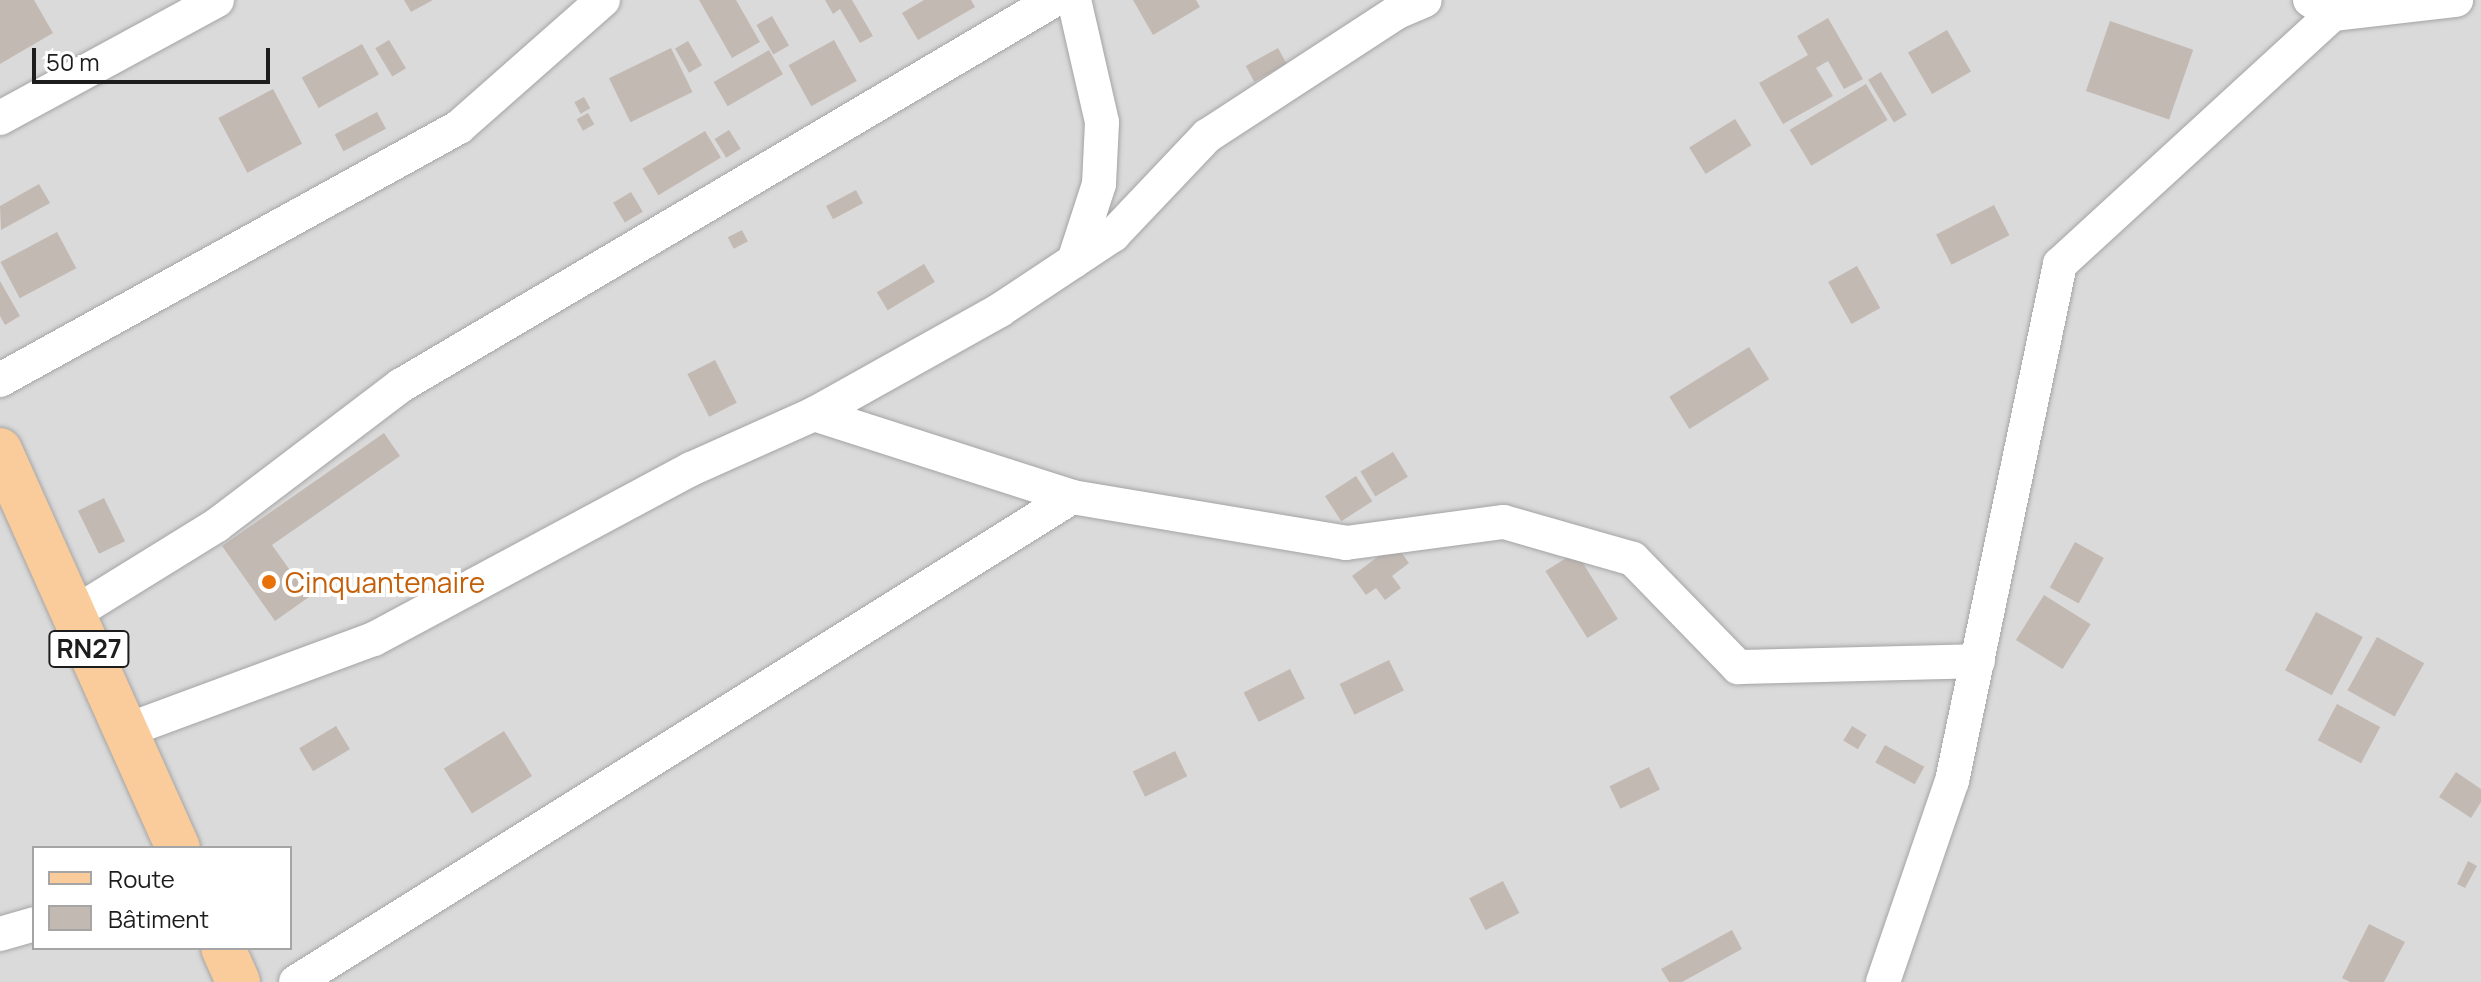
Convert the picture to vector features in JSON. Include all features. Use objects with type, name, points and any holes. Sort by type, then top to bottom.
[{"type":"main road","name":"RN27","points":[[0,450],[177,846]]},
{"type":"main road","points":[[224,950],[238,982]]},
{"type":"street","points":[[0,118],[217,0]]},
{"type":"street","points":[[0,380],[459,127],[603,0]]},
{"type":"street","points":[[73,614],[217,525],[400,386],[1054,0]]},
{"type":"street","points":[[1074,0],[1102,122],[1099,184],[1074,261]]},
{"type":"street","points":[[125,731],[374,639],[691,469],[814,414],[1000,310],[1113,235],[1207,136],[1397,12],[1425,0]]},
{"type":"street","points":[[1883,982],[1952,781],[2060,264],[2322,7],[2456,0]]},
{"type":"street","points":[[814,414],[1072,497],[1346,543],[1504,522],[1633,559],[1738,667],[1978,661]]},
{"type":"street","points":[[296,982],[1072,497]]},
{"type":"street","points":[[0,934],[32,925]]},
{"type":"shaded area","points":[[0,0],[2481,0],[2481,982],[0,982]]},
{"type":"building","points":[[0,0],[34,0],[53,33],[0,64]]},
{"type":"building","points":[[404,0],[433,0],[411,12]]},
{"type":"building","points":[[699,0],[736,0],[760,42],[732,58]]},
{"type":"building","points":[[825,0],[852,0],[873,36],[860,43],[840,9],[833,14]]},
{"type":"building","points":[[924,0],[971,0],[975,7],[918,40],[902,13]]},
{"type":"building","points":[[1133,0],[1196,0],[1200,7],[1153,35]]},
{"type":"building","points":[[772,16],[789,45],[773,54],[756,25]]},
{"type":"building","points":[[1828,18],[1863,79],[1844,89],[1828,61],[1816,68],[1833,96],[1783,124],[1759,83],[1808,55],[1797,36]]},
{"type":"building","points":[[2110,21],[2193,50],[2169,120],[2086,91]]},
{"type":"building","points":[[1947,30],[1971,72],[1932,94],[1908,52]]},
{"type":"building","points":[[389,40],[406,68],[392,77],[375,48]]},
{"type":"building","points":[[834,40],[857,81],[811,106],[789,65]]},
{"type":"building","points":[[688,41],[702,65],[689,73],[675,48]]},
{"type":"building","points":[[362,44],[379,75],[319,108],[302,77]]},
{"type":"building","points":[[671,48],[692,92],[630,122],[609,78]]},
{"type":"building","points":[[1278,48],[1287,64],[1254,82],[1246,66]]},
{"type":"building","points":[[769,50],[783,74],[728,106],[714,82]]},
{"type":"building","points":[[1881,72],[1907,115],[1894,123],[1868,80]]},
{"type":"building","points":[[1866,84],[1888,120],[1811,166],[1790,130]]},
{"type":"building","points":[[273,89],[302,144],[247,173],[218,118]]},
{"type":"building","points":[[584,97],[590,108],[581,114],[574,102]]},
{"type":"building","points":[[377,112],[386,129],[344,151],[335,135]]},
{"type":"building","points":[[588,113],[594,124],[583,131],[577,119]]},
{"type":"building","points":[[1735,119],[1751,145],[1706,174],[1689,148]]},
{"type":"building","points":[[729,130],[741,149],[726,158],[715,139]]},
{"type":"building","points":[[705,131],[721,158],[658,195],[642,169]]},
{"type":"building","points":[[39,184],[50,203],[1,230],[0,206]]},
{"type":"building","points":[[856,190],[863,203],[833,219],[826,206]]},
{"type":"building","points":[[631,192],[643,212],[625,223],[613,203]]},
{"type":"building","points":[[1994,205],[2009,235],[1952,265],[1936,235]]},
{"type":"building","points":[[742,230],[748,242],[734,249],[728,237]]},
{"type":"building","points":[[57,232],[76,268],[20,298],[0,262]]},
{"type":"building","points":[[924,264],[935,282],[888,310],[877,292]]},
{"type":"building","points":[[1857,266],[1880,308],[1851,324],[1828,282]]},
{"type":"building","points":[[0,281],[20,316],[5,325],[0,316]]},
{"type":"building","points":[[1749,347],[1769,379],[1689,429],[1669,397]]},
{"type":"building","points":[[715,360],[737,403],[709,417],[687,374]]},
{"type":"building","points":[[384,433],[400,456],[272,545],[309,597],[275,621],[222,546]]},
{"type":"building","points":[[1393,452],[1408,477],[1375,496],[1360,472]]},
{"type":"building","points":[[1356,476],[1372,501],[1341,521],[1325,496]]},
{"type":"building","points":[[104,498],[125,541],[99,554],[78,511]]},
{"type":"building","points":[[2075,542],[2104,558],[2079,603],[2050,587]]},
{"type":"building","points":[[1395,544],[1409,563],[1392,576],[1401,588],[1385,600],[1376,588],[1366,595],[1352,576]]},
{"type":"building","points":[[1576,552],[1618,619],[1587,638],[1545,571]]},
{"type":"building","points":[[2044,595],[2091,624],[2063,669],[2016,640]]},
{"type":"building","points":[[2316,612],[2363,637],[2332,695],[2285,670]]},
{"type":"building","points":[[2377,637],[2424,663],[2395,717],[2347,690]]},
{"type":"building","points":[[1389,660],[1404,691],[1354,715],[1340,684]]},
{"type":"building","points":[[1290,669],[1305,698],[1259,722],[1244,693]]},
{"type":"building","points":[[2337,704],[2380,727],[2361,763],[2318,740]]},
{"type":"building","points":[[336,726],[350,749],[313,771],[299,748]]},
{"type":"building","points":[[1852,726],[1867,735],[1858,749],[1843,741]]},
{"type":"building","points":[[504,731],[532,776],[472,814],[444,769]]},
{"type":"building","points":[[1885,745],[1924,767],[1915,784],[1875,762]]},
{"type":"building","points":[[1175,751],[1187,776],[1145,797],[1133,772]]},
{"type":"building","points":[[1649,767],[1660,789],[1620,809],[1609,786]]},
{"type":"building","points":[[2456,772],[2481,789],[2481,802],[2471,818],[2439,797]]},
{"type":"building","points":[[2468,861],[2477,866],[2465,888],[2457,884]]},
{"type":"building","points":[[1503,881],[1519,913],[1485,930],[1469,898]]},
{"type":"building","points":[[2369,924],[2405,942],[2384,982],[2350,982],[2342,978]]},
{"type":"building","points":[[1732,930],[1742,949],[1682,982],[1669,982],[1661,969]]},
{"type":"place","name":"Cinquantenaire","points":[[269,582]]}]
